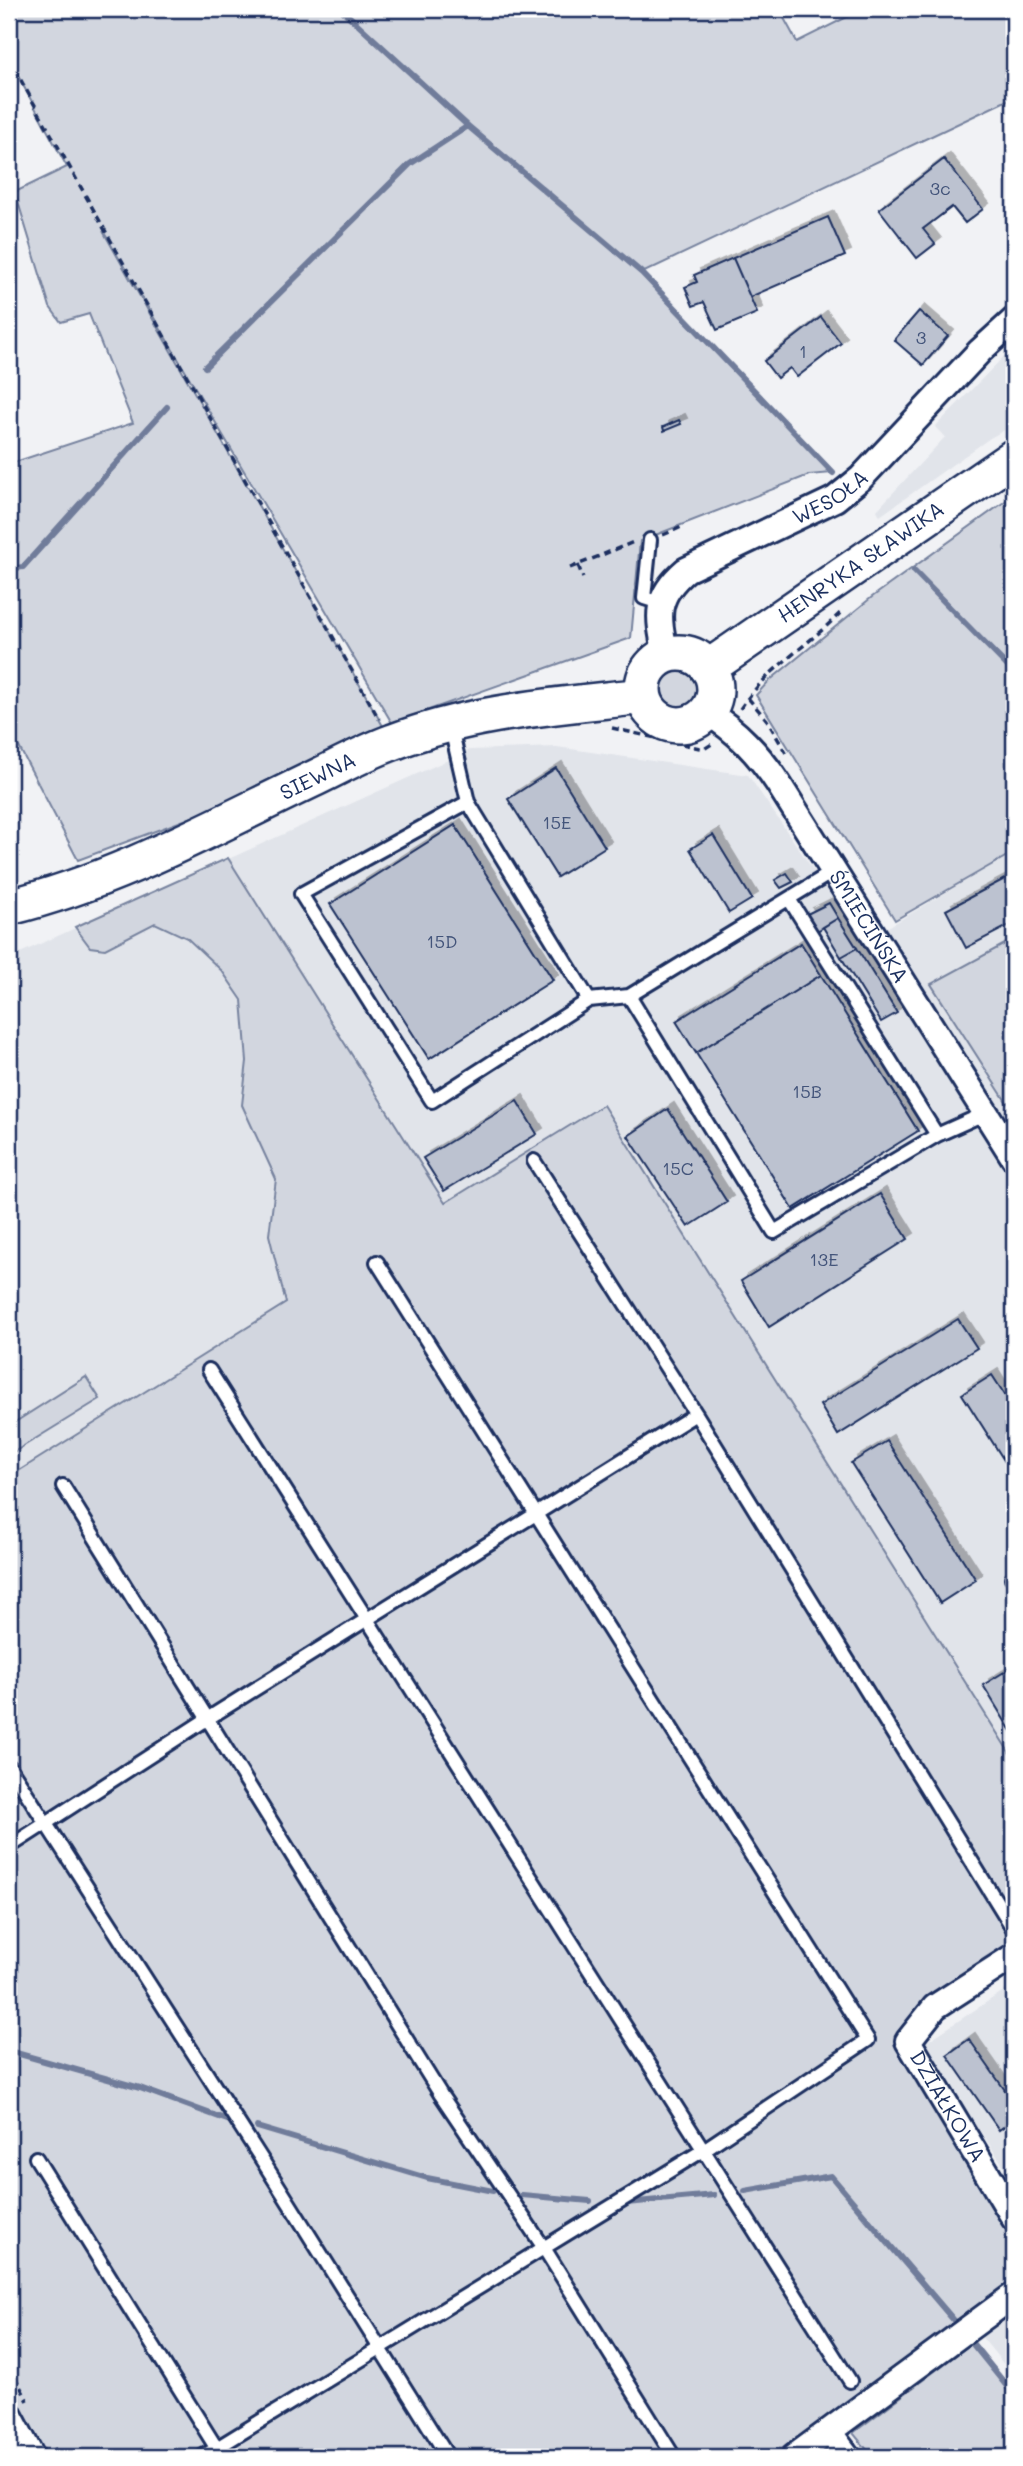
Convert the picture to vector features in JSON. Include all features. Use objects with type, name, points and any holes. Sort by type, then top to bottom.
[{"type":"main road","name":"HENRYKA SŁAWIKA","points":[[708,668],[1014,457]]},
{"type":"main road","points":[[690,654],[708,668],[715,690],[707,712],[690,724],[672,726],[652,714],[643,696],[645,676],[657,660],[666,655],[690,654]]},
{"type":"main road","name":"SIEWNA","points":[[9,907],[61,894],[145,860],[392,742],[449,723],[497,713],[643,696]]},
{"type":"street","name":"WESOŁA","points":[[660,603],[669,584],[686,570],[835,499],[861,478],[980,351],[1014,320]]},
{"type":"street","points":[[660,603],[659,620],[666,655]]},
{"type":"street","name":"ŚMIECIŃSKA","points":[[707,712],[729,726],[758,753],[1014,1158]]},
{"type":"street","name":"DZIAŁKOWA","points":[[1014,1956],[935,2007],[908,2041],[1014,2218]]},
{"type":"street","points":[[794,2457],[1014,2295]]},
{"type":"street","points":[[9,2414],[32,2457]]},
{"type":"street","points":[[829,2432],[848,2457]]},
{"type":"lane","points":[[650,540],[643,598],[660,603]]},
{"type":"lane","points":[[449,723],[468,802],[589,1000]]},
{"type":"lane","points":[[468,802],[301,894],[432,1101],[589,1000],[629,996],[834,872]]},
{"type":"lane","points":[[789,899],[937,1135]]},
{"type":"lane","points":[[629,996],[774,1233],[937,1135],[986,1113]]},
{"type":"lane","points":[[534,1161],[696,1414],[1014,1930]]},
{"type":"lane","points":[[202,2457],[219,2453],[380,2348],[702,2151],[868,2040],[377,1262]]},
{"type":"lane","points":[[209,1370],[850,2381]]},
{"type":"lane","points":[[9,1847],[207,1718],[696,1414]]},
{"type":"lane","points":[[63,1486],[441,2095],[544,2248],[674,2457]]},
{"type":"lane","points":[[9,1766],[448,2457]]},
{"type":"lane","points":[[36,2158],[219,2453]]},
{"type":"path","points":[[9,59],[392,742]]},
{"type":"path","points":[[570,568],[648,536],[650,540],[684,526]]},
{"type":"path","points":[[578,565],[583,578]]},
{"type":"shaded area","points":[[9,9],[779,9],[797,42],[863,9],[1014,9],[1014,97],[642,273],[833,473],[809,475],[640,541],[631,638],[392,723],[103,231],[392,742],[78,860],[19,747],[9,750],[9,464],[133,423],[89,314],[61,322],[50,307],[15,192],[67,167],[9,59]]},
{"type":"shaded area","points":[[1014,346],[1014,425],[990,438],[880,516],[877,510],[945,437],[935,427]]},
{"type":"shaded area","points":[[1014,495],[1014,852],[895,920],[756,695],[769,681],[872,597]]},
{"type":"shaded area","points":[[679,671],[687,672],[693,677],[698,683],[698,699],[693,705],[687,710],[679,711],[671,710],[665,705],[660,699],[659,691],[660,683],[665,677],[671,672]]},
{"type":"shaded area","points":[[557,747],[748,775],[863,942],[1014,852],[1014,939],[931,984],[1014,1114],[1014,1760],[603,1105],[9,1477],[9,958],[470,750]]},
{"type":"shaded area","points":[[228,858],[445,1203],[603,1105],[1014,1760],[1014,1956],[908,2041],[1014,2218],[1014,2295],[794,2457],[32,2457],[9,2414],[9,1477],[286,1303],[269,1235],[276,1179],[242,1105],[247,1061],[242,1000],[222,971],[187,938],[155,923],[105,949],[90,947],[75,927]]},
{"type":"shaded area","points":[[1014,939],[1014,1099],[1007,1103],[931,984]]},
{"type":"shaded area","points":[[86,1377],[100,1399],[9,1455],[9,1426]]},
{"type":"shaded area","points":[[1014,1984],[1014,2181],[922,2045]]},
{"type":"shaded area","points":[[1014,2311],[1014,2377],[981,2336]]},
{"type":"shaded area","points":[[972,2343],[1014,2395],[1014,2457],[873,2457],[853,2433]]},
{"type":"building","points":[[944,159],[983,209],[965,223],[952,207],[923,229],[935,244],[917,258],[879,209]]},
{"type":"building","points":[[828,217],[845,256],[750,297],[733,258]]},
{"type":"building","points":[[733,258],[757,313],[717,330],[704,302],[693,306],[685,287],[697,282],[694,275]]},
{"type":"building","points":[[919,311],[948,336],[923,365],[894,340]]},
{"type":"building","points":[[821,317],[841,343],[797,377],[790,368],[777,378],[764,361]]},
{"type":"building","points":[[679,420],[681,424],[664,431],[663,427]]},
{"type":"building","points":[[556,768],[605,847],[557,877],[508,799]]},
{"type":"building","points":[[455,825],[553,980],[429,1059],[330,904]]},
{"type":"building","points":[[713,835],[752,899],[729,913],[690,849]]},
{"type":"building","points":[[787,873],[793,882],[781,888],[775,880]]},
{"type":"building","points":[[1014,874],[1014,923],[966,948],[946,910]]},
{"type":"building","points":[[829,903],[838,918],[817,931],[807,914]]},
{"type":"building","points":[[838,918],[857,948],[841,957],[823,927]]},
{"type":"building","points":[[801,943],[821,975],[696,1053],[676,1021]]},
{"type":"building","points":[[857,948],[897,1013],[881,1022],[841,957]]},
{"type":"building","points":[[821,975],[918,1131],[793,1209],[696,1053]]},
{"type":"building","points":[[517,1101],[537,1134],[444,1191],[423,1158]]},
{"type":"building","points":[[668,1109],[727,1202],[688,1227],[628,1136]]},
{"type":"building","points":[[880,1194],[908,1239],[769,1327],[741,1281]]},
{"type":"building","points":[[958,1319],[977,1348],[838,1435],[820,1405]]},
{"type":"building","points":[[992,1375],[1014,1409],[1014,1476],[962,1394]]},
{"type":"building","points":[[887,1441],[976,1580],[940,1603],[851,1463]]},
{"type":"building","points":[[1014,1666],[1014,1736],[983,1685]]},
{"type":"building","points":[[969,2039],[1014,2103],[1014,2119],[999,2130],[947,2055]]},
{"type":"waterway","points":[[341,9],[468,126]]},
{"type":"waterway","points":[[205,367],[410,164],[468,126],[642,273],[833,473]]},
{"type":"waterway","points":[[9,569],[23,567],[167,407]]},
{"type":"waterway","points":[[914,571],[1014,673]]},
{"type":"waterway","points":[[9,2051],[140,2088],[230,2121]]},
{"type":"waterway","points":[[257,2127],[427,2178],[493,2191]]},
{"type":"waterway","points":[[745,2191],[831,2176],[957,2324]]},
{"type":"waterway","points":[[522,2195],[590,2201]]},
{"type":"waterway","points":[[626,2203],[714,2195]]},
{"type":"waterway","points":[[972,2343],[1014,2395]]}]
